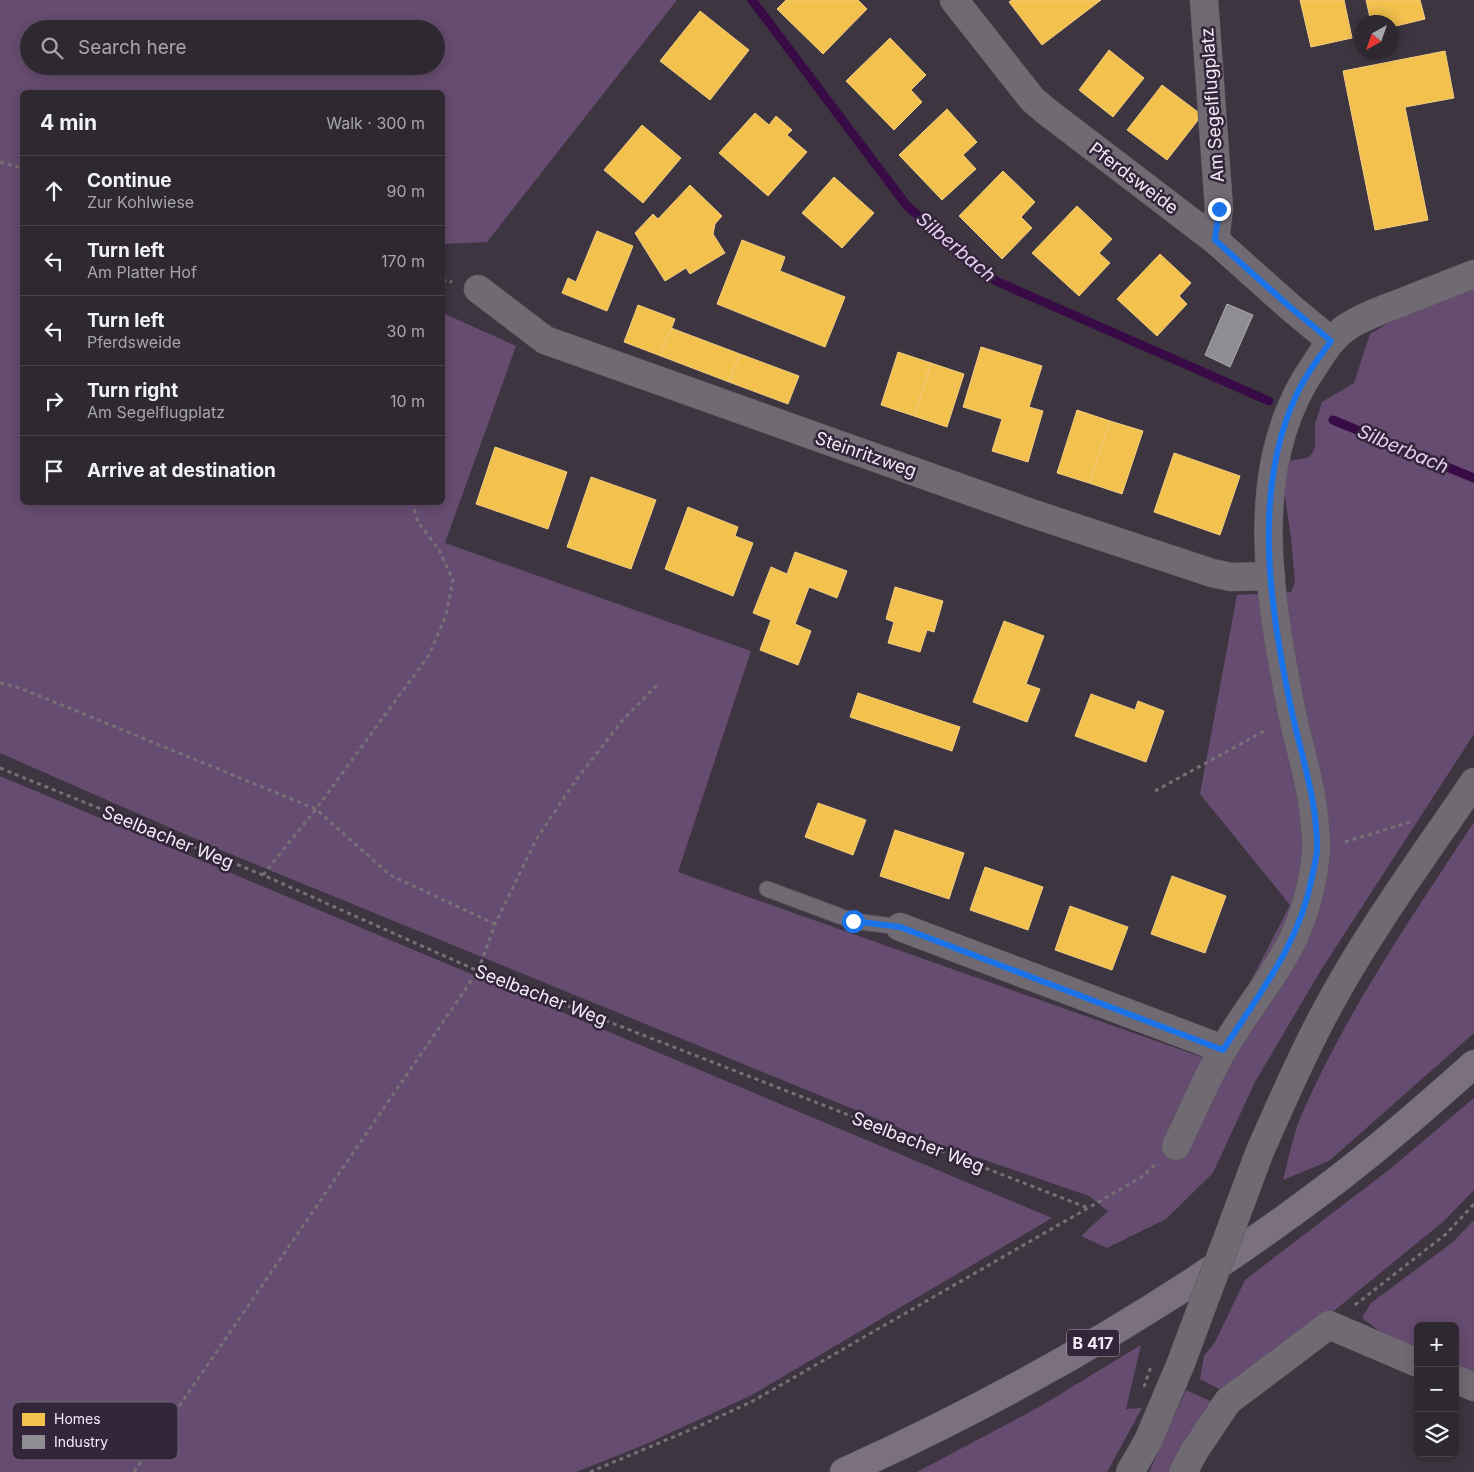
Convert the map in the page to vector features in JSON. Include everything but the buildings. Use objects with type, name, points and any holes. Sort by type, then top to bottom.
[{"type":"main road","name":"B 417","points":[[844,1472],[958,1417],[1035,1376],[1110,1333],[1184,1287],[1256,1239],[1327,1188],[1425,1108],[1474,1064]]},
{"type":"street","name":"Pferdsweide","points":[[954,0],[1032,99],[1215,240],[1331,341]]},
{"type":"street","name":"Am Segelflugplatz","points":[[1204,0],[1219,209],[1215,240]]},
{"type":"street","points":[[1176,1146],[1223,1050],[1277,967],[1294,937],[1308,900],[1317,851],[1314,807],[1293,715],[1277,628],[1268,540],[1269,506],[1277,454],[1285,423],[1294,398],[1305,378],[1331,341],[1347,327],[1371,314],[1474,274]]},
{"type":"street","name":"Steinritzweg","points":[[478,289],[544,340],[1028,512],[1212,573],[1231,577],[1271,576]]},
{"type":"street","points":[[1130,1472],[1148,1441],[1181,1363],[1260,1151],[1300,1059],[1371,936],[1474,782]]},
{"type":"street","points":[[900,927],[1223,1050]]},
{"type":"street","points":[[1183,1472],[1228,1400],[1329,1325],[1414,1361]]},
{"type":"street","points":[[1459,1381],[1474,1387]]},
{"type":"lane","points":[[767,889],[853,921],[900,927]]},
{"type":"path","points":[[0,162],[20,167]]},
{"type":"path","points":[[263,876],[316,809],[429,655],[446,615],[452,580],[439,550],[418,522],[413,505]]},
{"type":"path","points":[[0,683],[20,688],[316,809],[390,875],[495,924]]},
{"type":"path","points":[[178,1408],[478,971],[495,924],[537,838],[571,787],[622,721],[657,685]]},
{"type":"path","points":[[1155,791],[1293,715]]},
{"type":"path","name":"Seelbacher Weg","points":[[0,768],[263,876],[478,971],[1088,1208]]},
{"type":"path","points":[[1317,851],[1416,820]]},
{"type":"path","points":[[590,1472],[697,1428],[753,1401],[1140,1178],[1176,1146]]},
{"type":"path","points":[[1329,1325],[1446,1234],[1474,1204]]},
{"type":"path","points":[[134,1472],[142,1460]]},
{"type":"shaded area","points":[[0,0],[677,0],[487,242],[445,244],[445,90],[20,90],[20,505],[445,505],[445,314],[516,346],[445,543],[751,651],[678,872],[1210,1060],[1290,905],[1200,794],[1237,595],[1291,592],[1295,582],[1283,483],[1287,461],[1307,458],[1312,454],[1315,446],[1315,424],[1322,402],[1354,383],[1370,334],[1397,318],[1474,286],[1474,734],[1321,970],[1255,1082],[1213,1173],[1166,1219],[1107,1248],[1081,1236],[1108,1211],[1089,1196],[941,1145],[223,851],[0,753]]},
{"type":"shaded area","points":[[0,776],[1052,1218],[752,1395],[644,1445],[576,1472],[0,1472]]},
{"type":"shaded area","points":[[1474,822],[1474,1033],[1329,1161],[1283,1180],[1299,1121],[1336,1043],[1426,894]]},
{"type":"shaded area","points":[[1474,1098],[1474,1190],[1444,1221],[1335,1310],[1223,1391],[1200,1379],[1204,1356],[1215,1342],[1245,1280],[1390,1169]]},
{"type":"shaded area","points":[[1474,1220],[1474,1373],[1459,1367],[1459,1322],[1414,1322],[1414,1347],[1385,1335],[1362,1318],[1371,1303],[1453,1242]]},
{"type":"shaded area","points":[[1141,1345],[1126,1409],[1142,1408],[1107,1472],[917,1472],[1039,1407]]},
{"type":"shaded area","points":[[1186,1390],[1217,1404],[1176,1472],[1149,1472]]},
{"type":"waterway","name":"Silberbach","points":[[752,0],[907,206],[996,281],[1269,401]]},
{"type":"waterway","name":"Silberbach","points":[[1333,420],[1474,478]]},
{"type":"route","points":[[853,921],[900,927],[1223,1050],[1277,967],[1294,937],[1308,900],[1317,851],[1314,807],[1293,715],[1277,628],[1268,540],[1269,506],[1277,454],[1294,398],[1305,378],[1331,341],[1215,240],[1219,209]]}]
